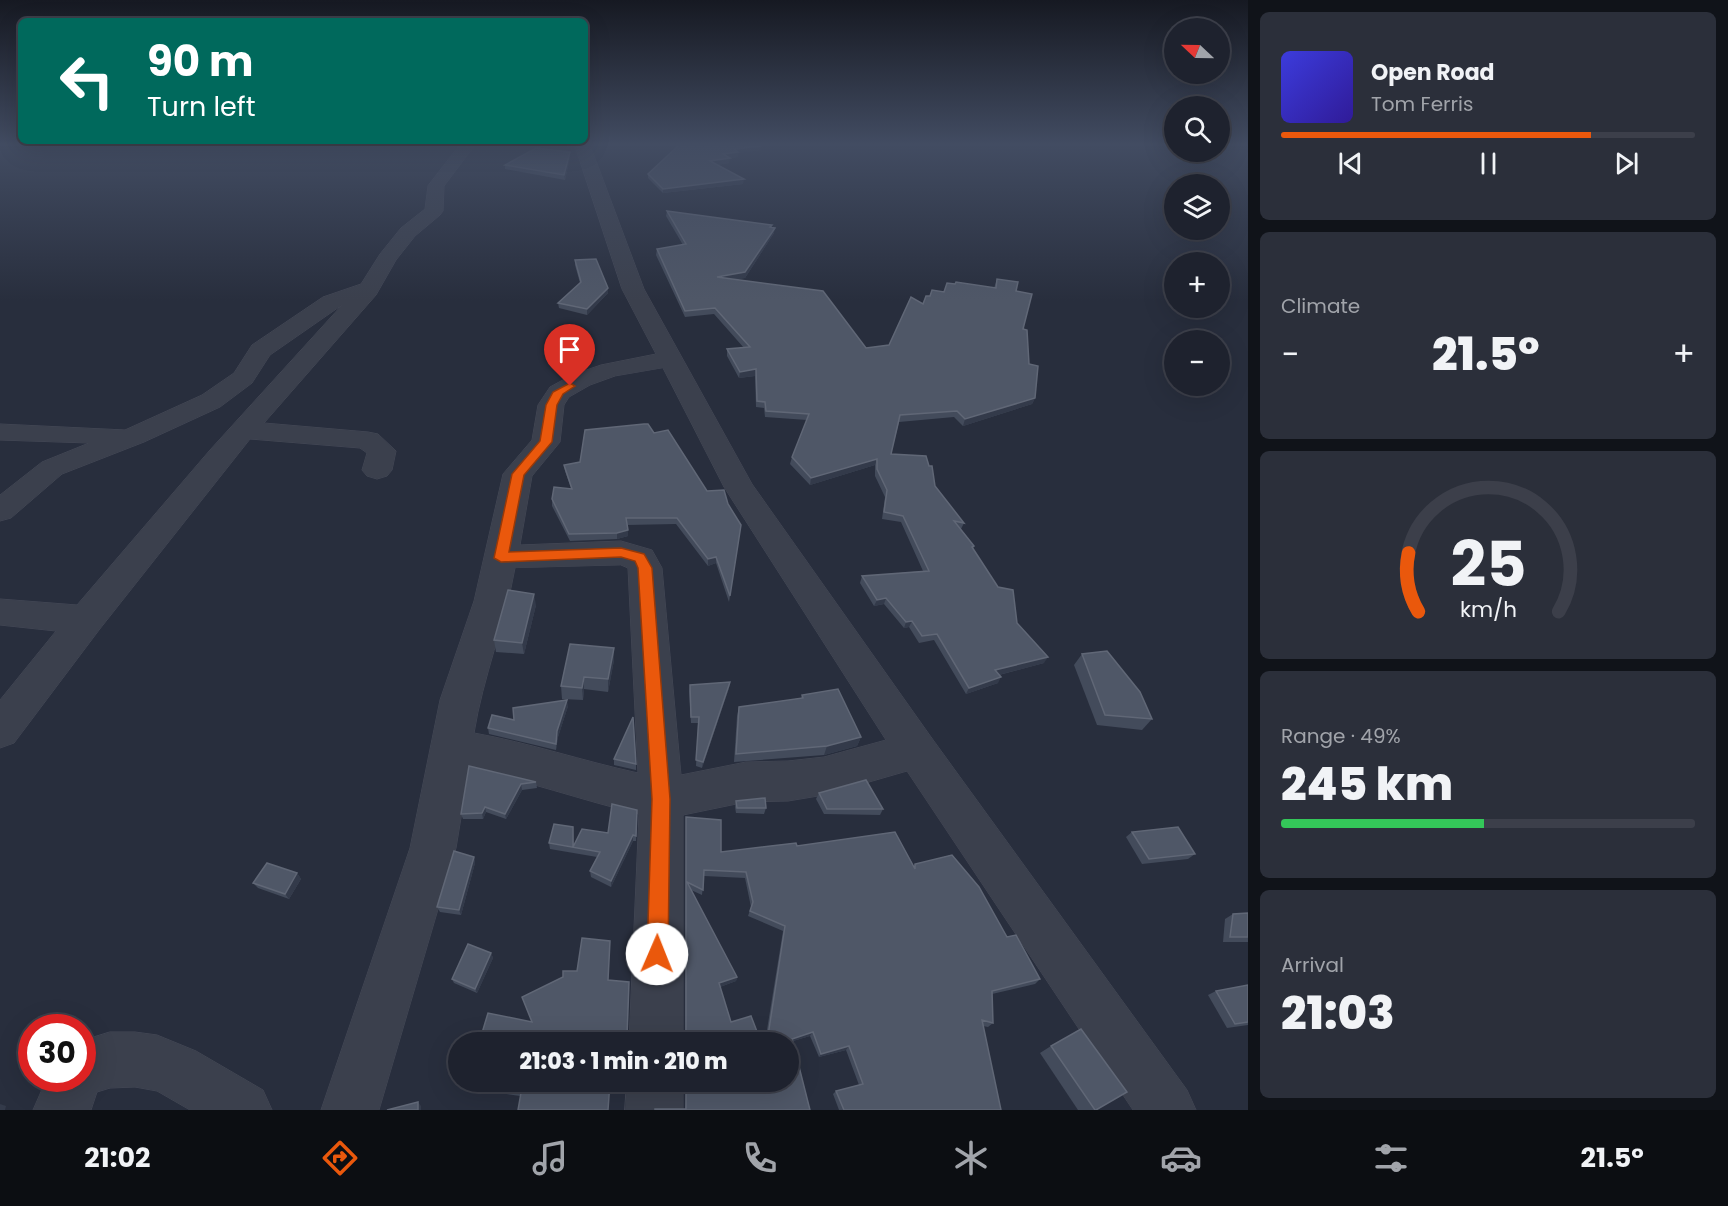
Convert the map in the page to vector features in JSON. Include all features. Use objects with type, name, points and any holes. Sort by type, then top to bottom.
[{"type":"street","points":[[0,730],[86,620],[243,430],[361,301],[387,258],[408,232],[434,211],[435,197]]},
{"type":"street","points":[[600,197],[633,289],[739,488],[916,750],[1167,1110]]},
{"type":"street","points":[[0,511],[52,468],[134,436],[211,401],[243,378],[261,350],[331,302],[369,288]]},
{"type":"street","points":[[350,1110],[433,848],[460,700],[492,601],[518,474],[546,442],[551,405],[559,392],[581,380],[610,370],[670,359]]},
{"type":"street","points":[[243,430],[368,440],[382,451],[377,470]]},
{"type":"street","points":[[0,432],[134,436]]},
{"type":"street","points":[[501,558],[621,553],[640,558],[645,568],[661,799],[656,1032]]},
{"type":"street","points":[[0,612],[86,620]]},
{"type":"street","points":[[451,747],[520,760],[582,780],[661,799],[746,782],[788,781],[824,776],[916,750]]},
{"type":"street","points":[[96,1063],[117,1058],[165,1065],[243,1110]]},
{"type":"street","points":[[62,1110],[69,1092]]},
{"type":"street","points":[[654,1110],[655,1092]]},
{"type":"building","points":[[667,211],[772,225],[770,227],[775,228],[745,272],[717,277],[823,291],[866,348],[889,345],[911,297],[923,304],[926,296],[930,296],[932,290],[944,292],[947,283],[955,284],[956,282],[996,288],[997,279],[1018,282],[1016,291],[1032,294],[1023,329],[1027,330],[1029,364],[1038,366],[1035,398],[965,419],[957,411],[900,415],[891,454],[926,456],[929,466],[932,466],[935,486],[964,523],[954,521],[974,546],[972,547],[998,587],[1013,590],[1017,623],[1048,657],[995,670],[1001,677],[969,688],[937,634],[922,636],[912,621],[906,622],[886,598],[877,600],[862,576],[929,571],[903,516],[884,512],[887,490],[877,469],[877,459],[811,478],[792,457],[809,414],[766,411],[765,402],[757,401],[756,369],[740,372],[727,349],[750,347],[715,308],[685,311],[657,249],[686,244]]},
{"type":"building","points":[[596,259],[608,288],[587,309],[558,303],[581,282],[575,260]]},
{"type":"building","points":[[648,424],[654,433],[668,430],[707,491],[724,490],[728,504],[741,525],[730,596],[716,557],[708,559],[677,518],[626,518],[628,530],[617,533],[569,534],[552,499],[554,487],[572,489],[564,465],[580,462],[585,430]]},
{"type":"building","points":[[508,590],[534,594],[522,643],[494,640]]},
{"type":"building","points":[[570,644],[614,648],[608,679],[584,677],[582,688],[561,686]]},
{"type":"building","points":[[1107,651],[1140,692],[1152,719],[1105,715],[1082,654]]},
{"type":"building","points":[[730,682],[703,762],[696,760],[699,717],[691,717],[690,685]]},
{"type":"building","points":[[838,689],[861,737],[827,746],[736,754],[739,707],[803,698],[802,695]]},
{"type":"building","points":[[567,700],[557,731],[556,744],[488,728],[492,715],[514,720],[513,708]]},
{"type":"building","points":[[633,717],[636,764],[614,759]]},
{"type":"building","points":[[469,766],[536,782],[521,784],[505,814],[485,807],[482,813],[461,814]]},
{"type":"building","points":[[866,780],[883,809],[827,809],[819,793]]},
{"type":"building","points":[[765,798],[766,808],[737,808],[736,801]]},
{"type":"building","points":[[612,804],[637,810],[636,836],[633,835],[611,881],[590,871],[600,852],[549,843],[554,824],[573,827],[573,847],[582,829],[608,833]]},
{"type":"building","points":[[686,817],[721,820],[721,852],[796,843],[797,846],[895,832],[915,869],[915,864],[952,855],[979,887],[1007,937],[1016,935],[1040,979],[992,991],[993,1023],[982,1020],[1001,1110],[844,1110],[836,1091],[863,1084],[849,1046],[821,1054],[813,1032],[799,1037],[799,1032],[769,1032],[785,926],[750,911],[753,902],[746,872],[704,870],[703,890],[687,882],[737,977],[719,983],[731,1022],[751,1016],[757,1032],[686,1032]]},
{"type":"building","points":[[1178,827],[1195,854],[1149,859],[1132,832]]},
{"type":"building","points":[[454,851],[474,857],[459,910],[437,907]]},
{"type":"building","points":[[267,863],[297,873],[285,894],[253,883]]},
{"type":"building","points":[[1248,913],[1248,937],[1230,937],[1233,914]]},
{"type":"building","points":[[582,938],[610,941],[608,980],[629,982],[627,1032],[482,1032],[488,1013],[532,1022],[522,997],[563,977],[563,971],[577,971]]},
{"type":"building","points":[[468,944],[491,953],[475,989],[452,979]]},
{"type":"building","points":[[1248,985],[1248,1022],[1235,1024],[1216,991]]},
{"type":"building","points":[[1081,1029],[1127,1092],[1096,1110],[1051,1046]]},
{"type":"building","points":[[799,1067],[810,1110],[655,1110],[686,1109],[686,1092],[799,1092]]},
{"type":"building","points":[[513,1092],[609,1092],[608,1110],[518,1110],[521,1093]]},
{"type":"building","points":[[418,1102],[418,1110],[387,1110]]},
{"type":"route","points":[[570,386],[559,392],[551,405],[546,442],[518,474],[501,558],[621,553],[640,558],[645,568],[661,799],[657,954]]}]
